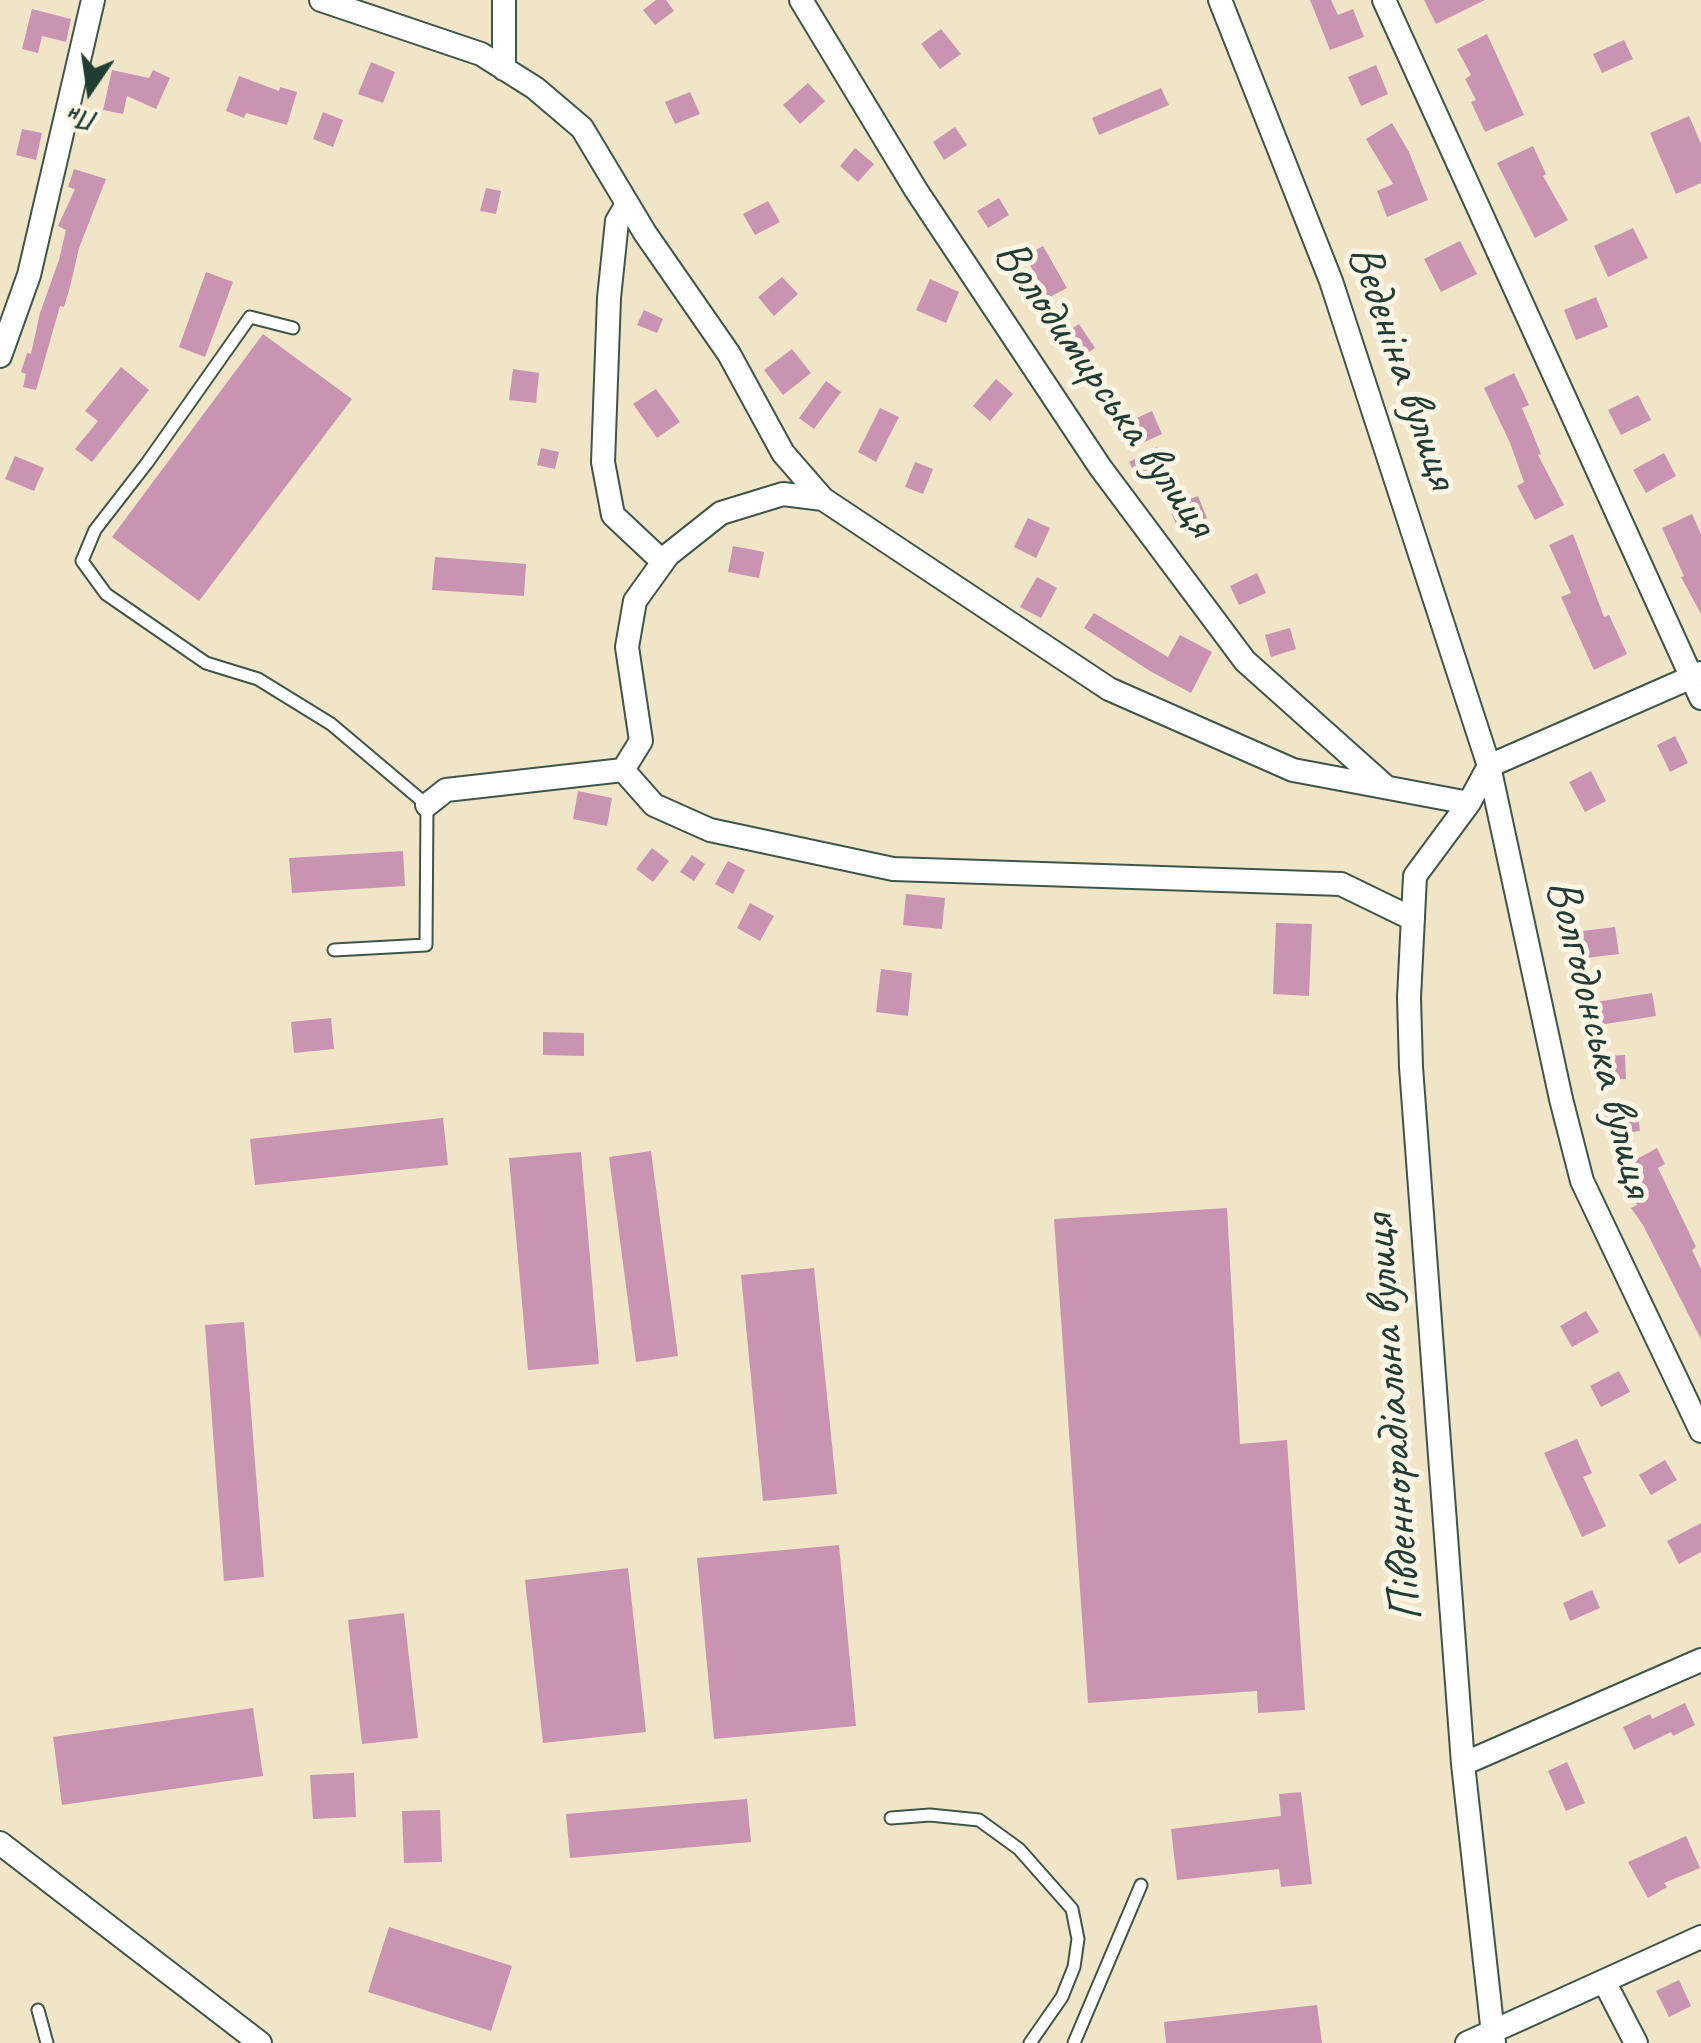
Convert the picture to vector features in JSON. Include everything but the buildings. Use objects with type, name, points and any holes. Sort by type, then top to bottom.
[{"type":"street","points":[[0,356],[29,275],[94,0]]},
{"type":"street","points":[[321,0],[480,54],[535,88],[582,128],[627,204],[729,354],[783,453],[823,499],[1110,689],[1293,770],[1469,803]]},
{"type":"street","points":[[504,0],[504,68]]},
{"type":"street","name":"Володимирська вулиця","points":[[800,0],[916,190],[1111,482],[1245,661],[1386,788]]},
{"type":"street","name":"Веденіна вулиця","points":[[1220,0],[1331,281],[1489,766]]},
{"type":"street","points":[[1384,0],[1698,683],[1489,766]]},
{"type":"street","points":[[627,204],[617,221],[608,298],[603,462],[612,515],[662,562]]},
{"type":"street","points":[[622,770],[641,741],[628,648],[635,601],[662,562],[721,513],[783,494],[823,499]]},
{"type":"street","name":"Південнорадіальна вулиця","points":[[1489,766],[1469,803],[1415,876],[1408,998],[1463,1764],[1494,2038]]},
{"type":"street","name":"Волгодонська вулиця","points":[[1489,766],[1560,1100],[1582,1182],[1701,1432]]},
{"type":"street","points":[[427,805],[446,790],[622,770]]},
{"type":"street","points":[[622,770],[654,805],[710,830],[893,868],[1342,884],[1413,919]]},
{"type":"street","points":[[1463,1764],[1701,1660]]},
{"type":"street","points":[[0,1844],[260,2043]]},
{"type":"street","points":[[1466,2043],[1494,2038],[1701,1937]]},
{"type":"street","points":[[1605,1983],[1636,2043]]},
{"type":"lane","points":[[293,328],[250,316],[95,530],[82,561],[106,594],[206,663],[258,679],[332,724],[427,805],[426,944],[334,950]]},
{"type":"lane","points":[[891,1818],[930,1815],[979,1820],[1020,1849],[1072,1909],[1078,1939],[1074,1967],[1062,1997],[1030,2043]]},
{"type":"lane","points":[[1074,2043],[1141,1885]]},
{"type":"lane","points":[[38,2010],[46,2043]]}]
